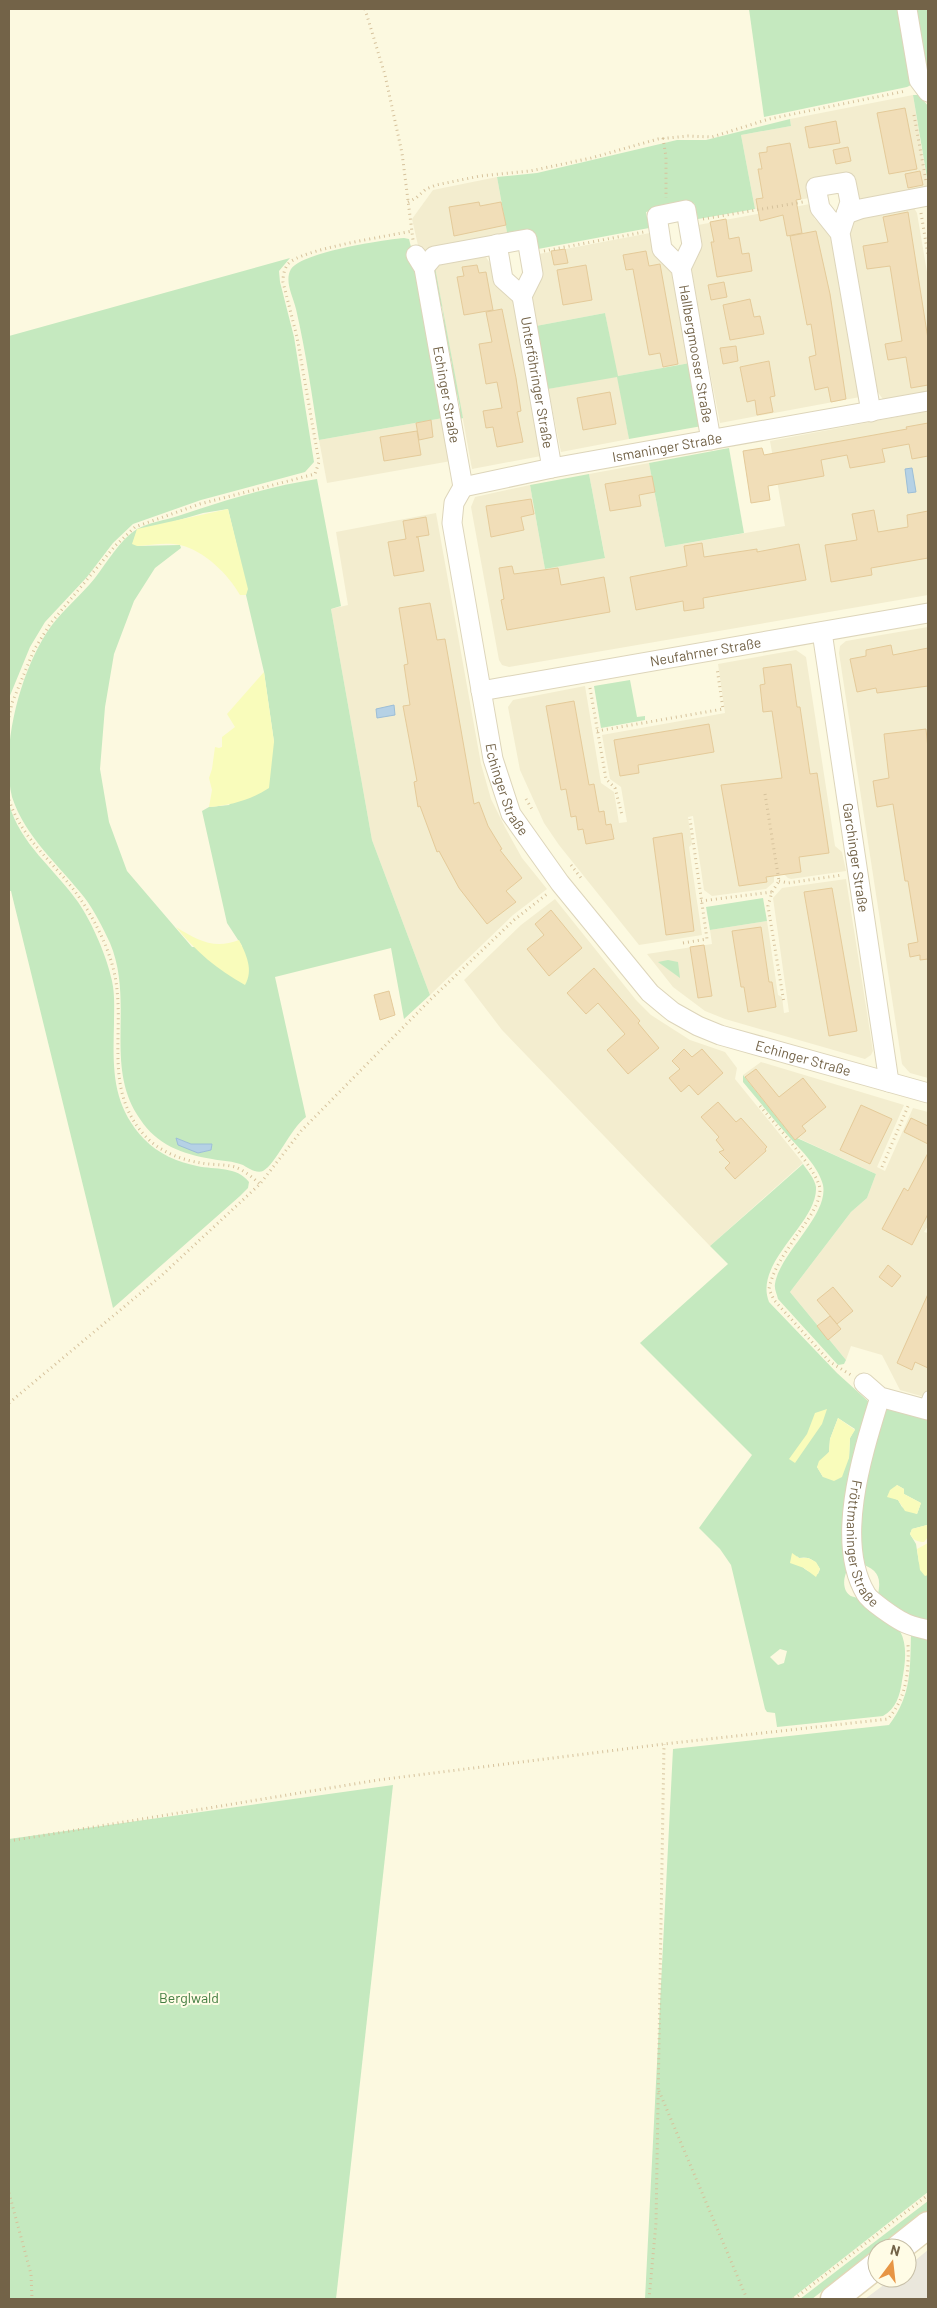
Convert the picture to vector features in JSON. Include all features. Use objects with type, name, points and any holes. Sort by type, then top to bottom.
[{"type":"main road","points":[[912,2238],[928,2225]]},
{"type":"main road","points":[[834,2299],[867,2274]]},
{"type":"street","points":[[907,9],[919,80],[919,91]]},
{"type":"street","points":[[840,233],[820,208],[816,187],[846,182],[850,202],[840,233],[871,412]]},
{"type":"street","points":[[846,214],[925,194]]},
{"type":"street","points":[[659,229],[657,216],[686,210],[688,222]]},
{"type":"street","name":"Hallbergmooser Straße","points":[[681,268],[692,245],[688,222]]},
{"type":"street","name":"Hallbergmooser Straße","points":[[659,229],[662,249],[681,268],[711,440]]},
{"type":"street","points":[[497,244],[527,239],[529,253]]},
{"type":"street","name":"Unterföhringer Straße","points":[[497,244],[503,279],[522,296]]},
{"type":"street","name":"Echinger Straße","points":[[497,244],[434,256],[420,261],[463,487],[454,503],[452,523],[493,759],[510,814],[560,883],[650,992],[673,1012],[698,1026],[720,1035],[922,1091]]},
{"type":"street","name":"Unterföhringer Straße","points":[[529,253],[532,274],[522,296],[552,468]]},
{"type":"street","name":"Ismaninger Straße","points":[[463,487],[476,482],[928,401]]},
{"type":"street","name":"Neufahrner Straße","points":[[481,691],[928,613]]},
{"type":"street","name":"Garchinger Straße","points":[[822,632],[889,1082]]},
{"type":"street","points":[[864,1383],[880,1397],[926,1405]]},
{"type":"street","name":"Fröttmaninger Straße","points":[[880,1397],[858,1474],[851,1528],[855,1564],[867,1596],[903,1623],[928,1630]]},
{"type":"path","points":[[9,717],[12,703],[30,659],[50,624],[116,546],[136,527],[200,504],[315,474],[319,462],[297,337],[283,282],[283,273],[288,264],[298,257],[354,242],[412,231],[402,153],[385,74],[365,9]]},
{"type":"path","points":[[408,202],[416,198],[426,188],[436,185],[591,158],[663,138],[712,137],[769,120],[919,91]]},
{"type":"path","points":[[914,115],[925,194],[928,255]]},
{"type":"path","points":[[663,138],[666,157],[665,191],[670,213]]},
{"type":"path","points":[[688,222],[819,199]]},
{"type":"path","points":[[529,253],[659,229]]},
{"type":"path","points":[[597,731],[723,709],[715,651]]},
{"type":"path","points":[[588,673],[606,778],[615,788],[622,815]]},
{"type":"path","points":[[650,715],[651,722]]},
{"type":"path","points":[[765,794],[779,881],[772,892],[768,906],[784,1003]]},
{"type":"path","points":[[524,795],[535,816]]},
{"type":"path","points":[[9,800],[15,818],[28,837],[81,900],[106,946],[117,983],[117,1066],[124,1104],[146,1136],[157,1147],[178,1157],[199,1163],[236,1168],[260,1184]]},
{"type":"path","points":[[683,944],[707,939],[690,819]]},
{"type":"path","points":[[568,860],[585,883]]},
{"type":"path","points":[[779,881],[788,883],[858,873]]},
{"type":"path","points":[[9,1403],[161,1276],[260,1184],[301,1131],[431,999],[514,920],[560,883]]},
{"type":"path","points":[[701,901],[772,892]]},
{"type":"path","points":[[882,1167],[922,1091]]},
{"type":"path","points":[[760,1106],[806,1162],[820,1189],[812,1213],[777,1266],[769,1289],[774,1300],[830,1362],[864,1383]]},
{"type":"path","points":[[9,1841],[378,1780],[664,1744],[888,1719],[896,1710],[904,1692],[908,1643],[903,1623]]},
{"type":"path","points":[[649,2299],[656,2223],[664,1744]]},
{"type":"path","points":[[658,2088],[747,2299]]},
{"type":"path","points":[[9,2193],[32,2274],[32,2299]]},
{"type":"path","points":[[794,2299],[928,2195]]},
{"type":"shaded area","points":[[913,95],[928,188],[859,202],[853,174],[806,183],[809,198],[755,209],[741,135],[791,126],[790,119]]},
{"type":"shaded area","points":[[497,177],[508,238],[420,254],[412,219],[433,190]]},
{"type":"shaded area","points":[[810,204],[814,218],[831,235],[860,397],[720,423],[690,270],[701,242],[698,225]]},
{"type":"shaded area","points":[[909,206],[914,208],[917,213],[928,278],[928,393],[885,402],[877,391],[849,236],[855,219]]},
{"type":"shaded area","points":[[650,233],[674,274],[690,363],[618,376],[629,439],[561,452],[548,389],[617,376],[605,313],[536,326],[531,299],[541,272],[539,254]]},
{"type":"shaded area","points":[[478,254],[486,257],[514,302],[541,456],[472,469],[435,267],[443,260]]},
{"type":"shaded area","points":[[928,411],[928,595],[509,667],[502,665],[499,660],[471,507],[475,497],[530,485],[545,569],[605,557],[589,474],[649,463],[665,547],[785,526],[770,441]]},
{"type":"shaded area","points":[[443,418],[451,461],[327,483],[319,440]]},
{"type":"shaded area","points":[[436,513],[481,764],[491,799],[522,858],[547,889],[513,915],[430,995],[372,840],[331,609],[348,605],[336,532]]},
{"type":"shaded area","points":[[928,627],[928,1078],[910,1073],[902,1064],[839,653],[840,646],[846,641]]},
{"type":"shaded area","points":[[796,650],[806,657],[835,846],[842,852],[846,871],[791,879],[782,872],[774,875],[774,882],[766,889],[712,896],[704,890],[693,816],[688,817],[692,844],[689,847],[702,935],[639,945],[559,845],[544,823],[520,770],[508,707],[513,700],[585,686],[601,783],[614,792],[619,823],[627,822],[621,787],[610,779],[602,735],[725,713],[718,664]]},
{"type":"shaded area","points":[[846,879],[873,1051],[865,1059],[725,1019],[705,1011],[673,987],[647,954],[712,944],[710,930],[767,921],[778,995],[782,997],[784,1013],[789,1012],[773,898],[782,888]]},
{"type":"shaded area","points":[[555,899],[636,1000],[651,1015],[690,1040],[725,1052],[737,1068],[735,1079],[803,1163],[710,1246],[502,1030],[464,980],[521,925]]},
{"type":"shaded area","points":[[761,1062],[904,1105],[877,1167],[885,1171],[913,1108],[928,1112],[928,1226],[924,1232],[928,1233],[928,1398],[900,1390],[882,1355],[851,1346],[846,1360],[790,1292],[851,1212],[867,1198],[876,1174],[798,1138],[795,1140],[743,1075]]},
{"type":"shaded area","points":[[928,2250],[928,2299],[865,2299],[880,2288],[917,2288],[917,2259]]},
{"type":"green space","points":[[749,9],[900,9],[913,84],[907,87],[764,117]]},
{"type":"green space","points":[[914,9],[928,9],[928,84]]},
{"type":"green space","points":[[913,95],[919,95],[928,106],[928,184]]},
{"type":"green space","points":[[790,119],[791,126],[741,135],[755,209],[698,219],[694,203],[646,212],[649,228],[538,249],[534,233],[508,238],[497,177],[537,173],[677,140],[706,140]]},
{"type":"green space","points":[[404,238],[409,239],[418,275],[443,418],[319,440],[303,341],[288,278],[291,269],[310,257],[326,252],[362,244]]},
{"type":"green space","points":[[290,258],[279,271],[280,282],[294,337],[314,462],[305,472],[201,500],[133,524],[113,543],[87,577],[45,622],[30,647],[9,698],[9,336]]},
{"type":"green space","points":[[435,267],[463,418],[457,420],[456,414],[460,408],[457,394],[451,389],[448,371],[452,365],[449,351],[443,346],[440,328],[444,321],[442,307],[436,303],[433,273]]},
{"type":"green space","points":[[605,313],[618,376],[690,363],[702,426],[629,439],[617,377],[548,389],[536,326]]},
{"type":"green space","points":[[729,448],[744,533],[665,547],[649,463]]},
{"type":"green space","points":[[589,474],[605,558],[545,569],[530,485]]},
{"type":"green space","points":[[317,479],[341,606],[331,609],[372,840],[430,995],[404,1019],[391,948],[275,977],[306,1117],[300,1122],[268,1167],[258,1172],[243,1165],[201,1157],[171,1147],[154,1136],[140,1119],[129,1099],[123,1078],[120,988],[117,965],[110,943],[88,902],[34,838],[18,811],[12,797],[9,777],[11,731],[23,684],[41,642],[57,619],[85,590],[125,539],[137,529],[247,494]],"holes":[[[228,509],[264,672],[274,742],[229,805],[209,807],[202,811],[227,923],[242,946],[192,947],[127,871],[109,822],[100,769],[105,707],[114,654],[134,601],[155,568],[181,548],[180,545],[137,546],[162,525],[203,513]],[[176,1138],[191,1144],[212,1144],[211,1150],[198,1153]]]},
{"type":"green space","points":[[630,680],[637,717],[645,716],[645,720],[601,728],[594,686]]},
{"type":"green space","points":[[9,804],[21,832],[78,902],[94,929],[103,951],[114,991],[114,1070],[116,1084],[125,1112],[133,1126],[144,1139],[169,1157],[197,1166],[232,1171],[238,1173],[249,1182],[248,1188],[240,1196],[113,1308],[11,891],[9,891]]},
{"type":"green space","points":[[763,898],[767,921],[710,930],[706,907]]},
{"type":"green space","points":[[668,960],[678,962],[680,978],[658,962]]},
{"type":"green space","points":[[743,1075],[795,1140],[797,1138],[876,1174],[867,1198],[851,1212],[790,1292],[846,1360],[844,1364],[838,1365],[778,1299],[775,1286],[778,1272],[819,1209],[823,1197],[823,1185],[818,1172],[810,1160],[743,1082]]},
{"type":"green space","points":[[803,1164],[813,1178],[816,1187],[814,1201],[770,1272],[767,1287],[769,1302],[837,1373],[869,1402],[850,1566],[845,1574],[844,1585],[848,1594],[866,1600],[894,1624],[903,1637],[905,1656],[900,1691],[894,1706],[883,1716],[777,1727],[775,1713],[767,1712],[765,1709],[731,1565],[720,1549],[699,1528],[752,1455],[640,1343],[728,1264],[710,1246]],"holes":[[[838,1418],[855,1429],[850,1438],[849,1458],[823,1477],[817,1467],[829,1452],[830,1439]],[[797,1556],[814,1561],[820,1569],[818,1574],[804,1569]],[[780,1649],[787,1651],[784,1663],[778,1665],[770,1657]]]},
{"type":"green space","points":[[888,1407],[928,1420],[928,1535],[927,1525],[912,1529],[910,1534],[916,1544],[919,1563],[928,1575],[928,1625],[913,1621],[878,1594],[879,1582],[874,1570],[859,1563],[862,1477],[880,1414]],"holes":[[[897,1485],[904,1489],[904,1494],[921,1503],[917,1514],[902,1507],[898,1500],[891,1497]]]},
{"type":"green space","points":[[911,1633],[928,1638],[928,2192],[791,2299],[645,2299],[673,1749],[889,1725],[902,1703],[910,1670]]},
{"type":"green space","name":"Berglwald","points":[[393,1785],[336,2299],[9,2299],[9,1839]]},
{"type":"green space","points":[[928,2201],[928,2210],[892,2238],[880,2238]]},
{"type":"green space","points":[[867,2248],[867,2257],[812,2299],[800,2299]]},
{"type":"sand","points":[[228,509],[248,589],[246,595],[240,595],[215,564],[198,552],[180,545],[158,544],[137,546],[132,544],[137,529]]},
{"type":"sand","points":[[264,672],[274,742],[269,788],[255,796],[240,801],[209,807],[212,790],[209,778],[215,747],[222,747],[222,737],[235,727],[227,714]]},
{"type":"sand","points":[[176,927],[191,936],[214,944],[230,943],[239,940],[249,968],[248,979],[245,985],[225,973],[208,959]]},
{"type":"sand","points":[[827,1409],[822,1424],[795,1463],[789,1459],[807,1434],[815,1413]]},
{"type":"sand","points":[[838,1418],[855,1430],[850,1438],[849,1458],[842,1477],[834,1481],[823,1477],[817,1467],[819,1461],[829,1452],[830,1439]]},
{"type":"sand","points":[[897,1485],[904,1489],[904,1494],[921,1503],[917,1514],[905,1511],[898,1500],[887,1497],[890,1490]]},
{"type":"sand","points":[[927,1525],[928,1537],[924,1542],[912,1538],[910,1534],[912,1529]]},
{"type":"sand","points":[[928,1543],[928,1575],[925,1576],[920,1570],[917,1549]]},
{"type":"sand","points":[[792,1553],[799,1558],[808,1558],[816,1562],[820,1569],[816,1577],[804,1568],[790,1563]]},
{"type":"water","points":[[912,468],[916,492],[908,493],[905,469]]},
{"type":"water","points":[[394,705],[395,715],[377,718],[376,709]]},
{"type":"water","points":[[176,1138],[191,1144],[212,1144],[211,1150],[198,1153],[178,1145]]},
{"type":"building","points":[[905,108],[917,169],[889,174],[877,113]]},
{"type":"building","points":[[836,121],[840,143],[809,148],[805,127]]},
{"type":"building","points":[[790,143],[801,199],[796,200],[802,233],[787,236],[783,215],[760,221],[756,199],[763,198],[758,169],[762,169],[759,153],[767,152],[767,147]]},
{"type":"building","points":[[848,147],[851,161],[836,164],[833,150]]},
{"type":"building","points":[[920,171],[923,185],[908,188],[905,174]]},
{"type":"building","points":[[479,202],[480,206],[501,202],[506,225],[454,236],[449,207]]},
{"type":"building","points":[[908,212],[928,339],[928,385],[911,388],[906,357],[888,360],[885,344],[902,341],[890,266],[867,269],[863,246],[888,242],[883,217]]},
{"type":"building","points":[[726,219],[729,239],[739,237],[742,254],[749,253],[752,271],[717,277],[711,242],[714,242],[710,222]]},
{"type":"building","points":[[816,231],[830,294],[846,399],[831,402],[828,387],[815,390],[809,357],[816,355],[811,324],[807,325],[790,236]]},
{"type":"building","points":[[565,249],[568,263],[554,265],[551,251]]},
{"type":"building","points":[[646,251],[649,266],[660,264],[678,364],[663,367],[660,353],[649,355],[633,269],[626,270],[623,255]]},
{"type":"building","points":[[477,265],[479,273],[486,272],[493,310],[464,315],[457,277],[464,276],[462,267]]},
{"type":"building","points":[[586,265],[592,300],[563,305],[557,270]]},
{"type":"building","points":[[724,282],[727,297],[711,300],[708,285]]},
{"type":"building","points":[[750,299],[754,317],[760,316],[764,334],[730,340],[723,305]]},
{"type":"building","points":[[502,309],[516,378],[521,411],[517,412],[523,442],[497,447],[493,427],[486,428],[483,411],[502,408],[497,382],[486,384],[479,344],[492,342],[486,312]]},
{"type":"building","points":[[736,346],[738,361],[723,364],[720,348]]},
{"type":"building","points":[[769,361],[775,396],[770,397],[773,412],[757,415],[755,400],[747,402],[740,367]]},
{"type":"building","points":[[610,392],[616,424],[583,430],[577,398]]},
{"type":"building","points":[[431,420],[433,437],[419,440],[416,423]]},
{"type":"building","points":[[928,423],[928,456],[912,459],[909,444],[882,449],[885,462],[850,468],[847,455],[821,460],[824,476],[768,486],[770,500],[751,503],[743,451],[762,448],[764,455],[907,429],[906,427]]},
{"type":"building","points":[[417,431],[421,455],[384,461],[380,437]]},
{"type":"building","points":[[652,476],[655,492],[639,495],[641,506],[610,511],[605,484]]},
{"type":"building","points":[[531,499],[534,514],[521,517],[524,530],[491,537],[486,506]]},
{"type":"building","points":[[874,510],[878,532],[908,527],[907,515],[928,511],[928,558],[871,568],[872,575],[831,582],[825,545],[857,540],[852,514]]},
{"type":"building","points":[[426,517],[429,535],[416,537],[418,537],[424,571],[394,576],[388,542],[406,539],[403,521]]},
{"type":"building","points":[[702,543],[704,557],[757,549],[757,552],[799,544],[806,580],[703,598],[704,608],[684,611],[683,601],[636,610],[630,577],[687,566],[684,546]]},
{"type":"building","points":[[512,566],[514,574],[558,568],[561,585],[604,577],[610,612],[507,630],[501,600],[504,599],[499,568]]},
{"type":"building","points":[[430,603],[437,640],[445,639],[474,804],[479,802],[488,826],[502,849],[500,850],[522,878],[506,891],[516,902],[487,924],[459,888],[439,851],[437,852],[420,806],[418,807],[414,782],[417,781],[403,706],[410,705],[404,665],[408,664],[399,608]]},
{"type":"building","points":[[891,645],[893,655],[928,648],[928,686],[877,693],[876,688],[857,692],[850,659],[866,656],[866,650]]},
{"type":"building","points":[[791,664],[797,707],[800,707],[810,774],[817,773],[829,853],[799,857],[801,872],[766,877],[767,882],[739,886],[721,785],[782,778],[772,711],[763,712],[760,685],[765,684],[763,668]]},
{"type":"building","points":[[574,701],[589,785],[594,784],[599,812],[604,811],[606,825],[611,824],[614,839],[586,844],[583,829],[578,830],[576,816],[571,817],[566,789],[561,790],[546,706]]},
{"type":"building","points":[[709,724],[714,752],[638,765],[639,773],[620,776],[614,740]]},
{"type":"building","points":[[926,729],[928,749],[928,959],[920,960],[920,955],[910,957],[908,944],[918,942],[908,881],[905,881],[893,804],[877,807],[873,781],[889,778],[884,734]]},
{"type":"building","points":[[682,833],[694,931],[666,935],[653,838]]},
{"type":"building","points":[[832,888],[857,1031],[829,1036],[804,892]]},
{"type":"building","points":[[551,910],[582,948],[549,976],[527,949],[544,935],[535,924]]},
{"type":"building","points":[[761,927],[769,982],[772,982],[776,1007],[748,1012],[744,987],[741,987],[732,931]]},
{"type":"building","points":[[704,945],[712,996],[698,998],[690,947]]},
{"type":"building","points":[[594,968],[640,1021],[638,1023],[659,1048],[628,1074],[607,1050],[625,1034],[598,1003],[586,1014],[567,993]]},
{"type":"building","points":[[389,991],[395,1015],[380,1020],[374,995]]},
{"type":"building","points":[[684,1049],[692,1057],[702,1049],[723,1073],[698,1095],[689,1085],[681,1092],[669,1078],[680,1069],[672,1061]]},
{"type":"building","points":[[756,1069],[779,1097],[803,1078],[826,1107],[802,1126],[806,1131],[795,1140],[745,1077]]},
{"type":"building","points":[[718,1102],[736,1122],[741,1118],[767,1147],[766,1151],[735,1179],[725,1168],[730,1163],[719,1152],[724,1150],[716,1140],[719,1137],[701,1117]]},
{"type":"building","points":[[861,1105],[892,1119],[870,1164],[840,1150]]},
{"type":"building","points":[[911,1118],[928,1126],[928,1144],[904,1132]]},
{"type":"building","points":[[928,1153],[928,1214],[912,1245],[882,1229],[904,1188],[908,1191]]},
{"type":"building","points":[[888,1265],[901,1276],[892,1287],[879,1277]]},
{"type":"building","points":[[833,1287],[853,1311],[837,1324],[817,1300]]},
{"type":"building","points":[[928,1294],[928,1368],[915,1362],[912,1370],[897,1363]]},
{"type":"building","points":[[830,1316],[841,1329],[828,1340],[817,1326]]}]
